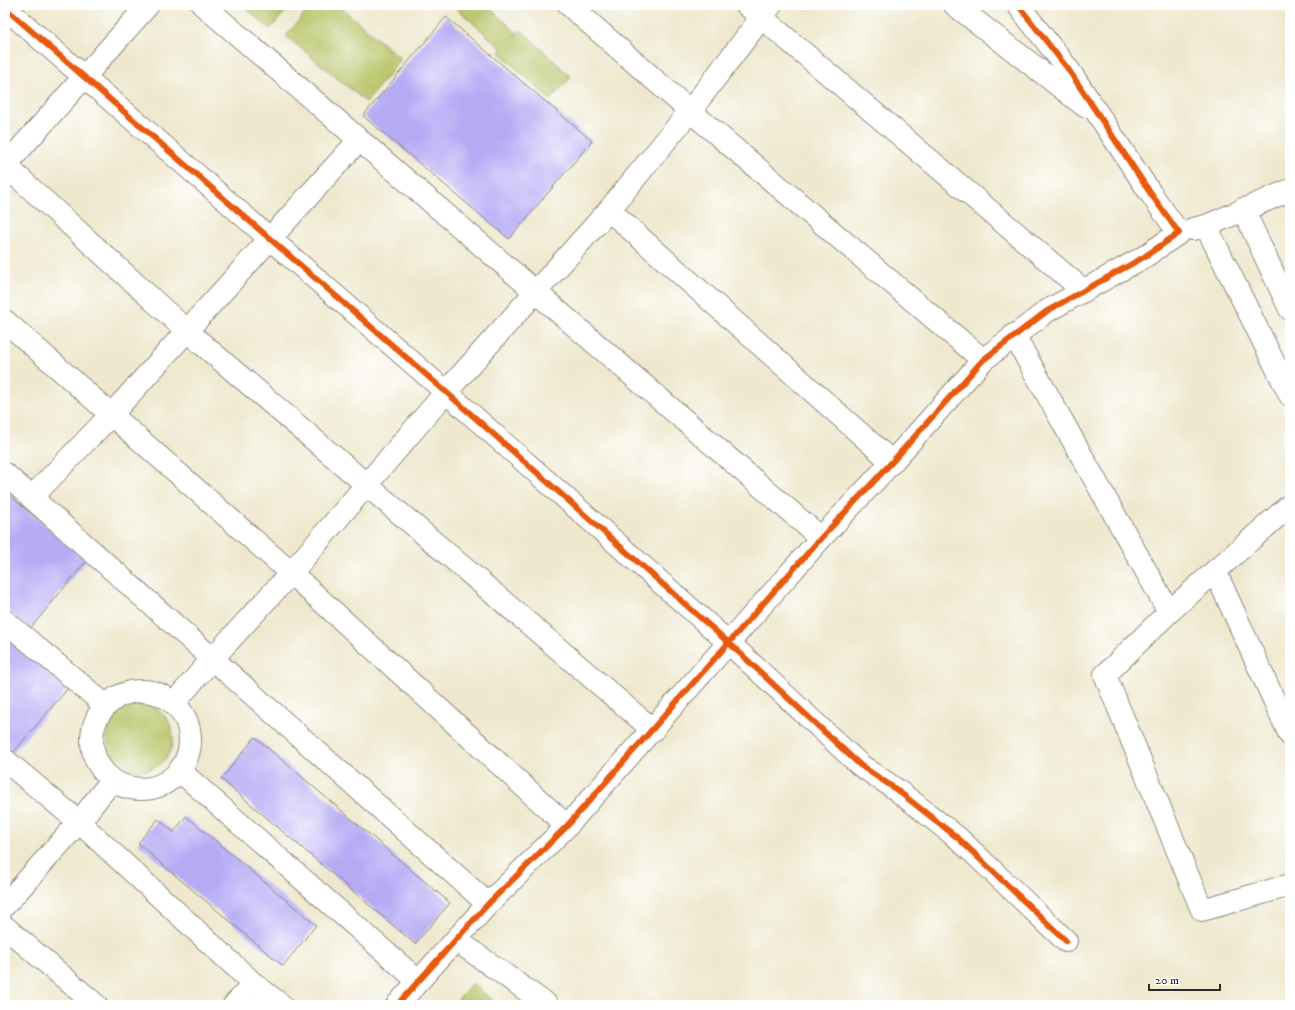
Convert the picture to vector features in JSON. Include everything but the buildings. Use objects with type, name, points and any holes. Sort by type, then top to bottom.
[{"type":"street","points":[[148,5],[5,166],[187,331],[653,730]]},
{"type":"street","points":[[203,5],[821,538]]},
{"type":"street","points":[[569,5],[983,360]]},
{"type":"street","points":[[955,5],[1099,116]]},
{"type":"street","points":[[1018,5],[1068,69],[1179,233]]},
{"type":"street","points":[[5,8],[446,392],[729,643],[860,765],[897,790],[960,839],[1066,941]]},
{"type":"street","points":[[174,703],[291,573],[446,392],[609,210],[690,110],[760,9],[1084,291]]},
{"type":"street","points":[[32,497],[111,415],[360,140]]},
{"type":"street","points":[[397,1005],[488,904],[567,826],[821,538],[892,462],[983,360],[1047,311],[1144,257],[1179,233],[1206,226],[1290,190]]},
{"type":"street","points":[[1243,209],[1290,309]]},
{"type":"street","points":[[609,210],[892,462]]},
{"type":"street","points":[[1206,226],[1290,395]]},
{"type":"street","points":[[5,321],[291,573],[567,826]]},
{"type":"street","points":[[1014,335],[1169,612]]},
{"type":"street","points":[[5,474],[488,904]]},
{"type":"street","points":[[1290,505],[1169,612],[1105,675],[1202,910],[1290,885]]},
{"type":"street","points":[[1215,571],[1290,735]]},
{"type":"street","points":[[5,621],[105,705]]},
{"type":"street","points":[[139,690],[158,693],[174,703],[187,722],[190,744],[180,771],[169,780],[151,788],[130,788],[112,780],[98,764],[91,744],[94,723],[105,705],[121,694],[139,690]]},
{"type":"street","points":[[5,760],[79,822],[254,984],[281,1005]]},
{"type":"street","points":[[180,771],[418,981]]},
{"type":"street","points":[[5,905],[79,822],[112,780]]},
{"type":"street","points":[[5,927],[96,1005]]},
{"type":"street","points":[[456,940],[547,1005]]},
{"type":"street","points":[[234,1005],[254,984]]},
{"type":"green space","points":[[242,5],[291,5],[270,29]]},
{"type":"green space","points":[[312,5],[338,5],[401,59],[366,102],[286,36]]},
{"type":"green space","points":[[453,5],[486,5],[517,33],[511,39],[521,30],[571,77],[550,100],[500,53],[502,49]]},
{"type":"green space","points":[[133,705],[147,705],[159,710],[168,719],[173,731],[171,751],[164,762],[147,771],[133,771],[121,766],[112,757],[107,745],[107,731],[112,719],[121,710]]},
{"type":"green space","points":[[472,983],[498,1005],[454,1005]]},
{"type":"cycle path","points":[[397,1005],[488,904],[567,826],[821,538],[892,462],[983,360],[1047,311],[1144,257],[1179,233],[1151,194],[1068,69],[1018,5]]},
{"type":"cycle path","points":[[5,8],[446,392],[729,643],[860,765],[897,790],[959,839],[1066,941]]}]
